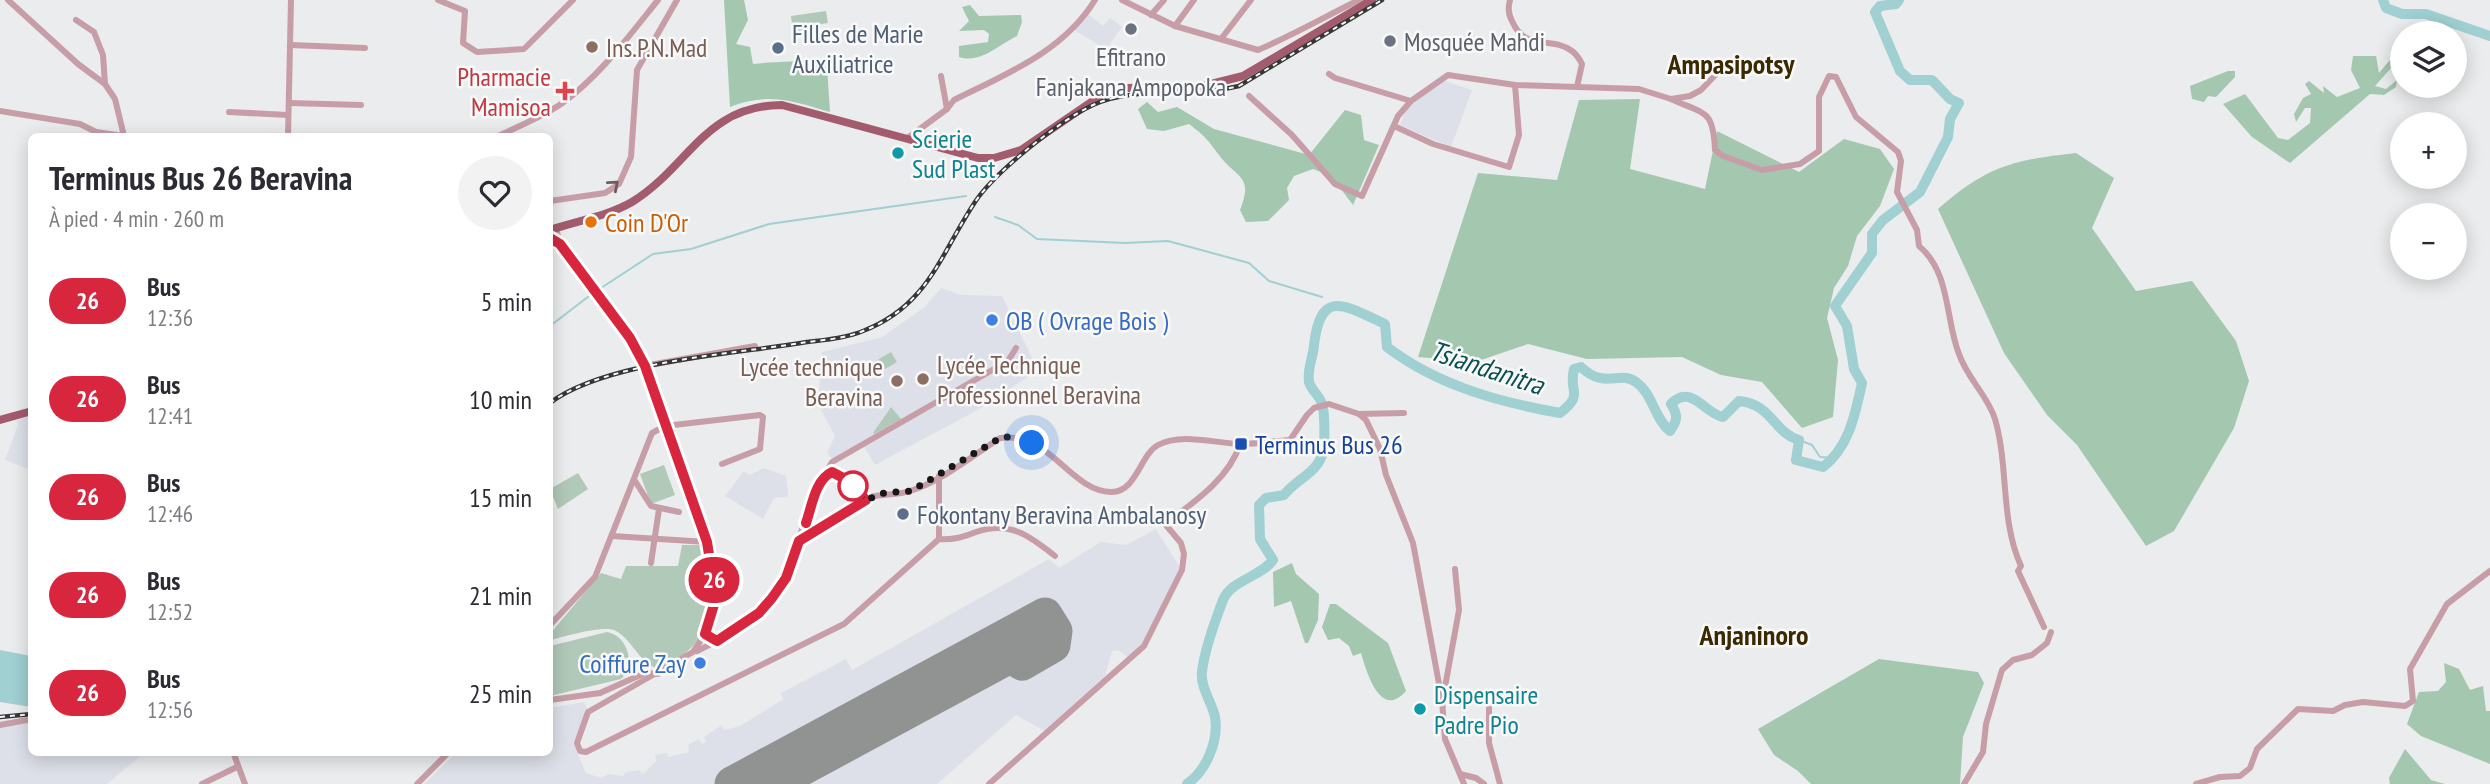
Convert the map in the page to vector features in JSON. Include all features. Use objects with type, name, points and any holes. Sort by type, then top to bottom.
[{"type":"main road","points":[[553,229],[631,202],[716,125],[740,110],[755,106],[782,106],[978,158],[1009,155],[1103,94],[1126,88],[1199,87],[1243,76],[1368,2]]},
{"type":"main road","points":[[0,419],[28,412]]},
{"type":"street","points":[[8,0],[78,64],[105,84],[115,99],[123,133]]},
{"type":"street","points":[[288,133],[291,0]]},
{"type":"street","points":[[438,0],[465,10],[463,43],[477,52],[524,49],[573,0]]},
{"type":"street","points":[[504,133],[559,105],[575,93],[609,59],[658,0]]},
{"type":"street","points":[[553,201],[606,193],[619,184],[631,157],[637,70],[677,0]]},
{"type":"street","points":[[909,138],[947,109],[954,100],[1035,60],[1082,19],[1095,0]]},
{"type":"street","points":[[1122,0],[1174,26],[1258,50],[1332,15],[1343,6],[1359,0],[1368,2]]},
{"type":"street","points":[[1151,15],[1164,0]]},
{"type":"street","points":[[1174,26],[1194,0]]},
{"type":"street","points":[[1221,40],[1251,0]]},
{"type":"street","points":[[1510,0],[1510,18],[1518,34],[1534,43],[1572,51],[1583,64],[1577,87]]},
{"type":"street","points":[[76,19],[94,32],[103,55],[105,84]]},
{"type":"street","points":[[291,45],[365,48]]},
{"type":"street","points":[[1671,99],[1690,96],[1701,90],[1726,64]]},
{"type":"street","points":[[1329,74],[1335,79],[1411,102]]},
{"type":"street","points":[[1249,96],[1292,135],[1335,184],[1362,196],[1398,116],[1411,102],[1448,75],[1515,85],[1639,89],[1707,115],[1714,122],[1715,150],[1723,156],[1762,170],[1777,169],[1811,159],[1819,151],[1819,97],[1829,76],[1836,77],[1856,117],[1898,152],[1901,161],[1897,192],[1917,230],[1919,246],[1928,253],[1949,303],[1958,352],[1994,417],[2002,456],[2010,537],[2021,566],[2018,571],[2032,595],[2045,627]]},
{"type":"street","points":[[942,76],[947,109]]},
{"type":"street","points":[[1394,126],[1433,144],[1509,167],[1519,135],[1515,85]]},
{"type":"street","points":[[289,103],[361,104]]},
{"type":"street","points":[[0,111],[80,124],[103,133]]},
{"type":"street","points":[[229,112],[288,115]]},
{"type":"street","points":[[553,229],[560,244],[630,338],[645,366],[707,542],[716,598],[705,634],[693,652]]},
{"type":"street","points":[[553,240],[560,244]]},
{"type":"street","points":[[645,366],[755,346]]},
{"type":"street","points":[[1016,348],[1008,361],[832,462],[824,476],[786,578],[759,613],[717,641],[588,712],[577,743],[580,751],[586,752],[844,624],[940,539],[954,540],[993,527],[1008,528],[1027,534],[1055,556]]},
{"type":"street","points":[[799,541],[866,500],[884,493],[911,491],[1000,438],[1015,436],[1060,460],[1093,487],[1101,491],[1116,492],[1126,487],[1155,446],[1162,443],[1198,440],[1240,444],[1290,440],[1314,408],[1329,404],[1359,414],[1405,413]]},
{"type":"street","points":[[1359,414],[1380,449],[1386,475],[1413,542],[1442,700],[1445,739],[1464,784]]},
{"type":"street","points":[[553,622],[595,577],[652,433],[665,426],[760,415],[763,417],[760,449],[722,464]]},
{"type":"street","points":[[989,784],[1144,646],[1182,570],[1184,554],[1181,543],[1165,524],[1217,480],[1236,457],[1240,444]]},
{"type":"street","points":[[824,476],[832,472],[840,475],[866,500]]},
{"type":"street","points":[[939,476],[940,539]]},
{"type":"street","points":[[635,481],[651,506],[679,512]]},
{"type":"street","points":[[651,563],[652,540],[659,509]]},
{"type":"street","points":[[612,536],[707,542]]},
{"type":"street","points":[[1442,700],[1459,610],[1455,569]]},
{"type":"street","points":[[2196,784],[2220,777],[2240,776],[2250,768],[2257,749],[2298,709],[2333,711],[2363,702],[2405,706],[2413,701],[2410,669],[2447,604],[2490,571]]},
{"type":"street","points":[[1965,784],[1983,752],[1986,724],[2002,670],[2013,660],[2032,655],[2047,643],[2051,632]]},
{"type":"street","points":[[705,634],[717,641]]},
{"type":"street","points":[[553,700],[600,694],[645,674],[659,674]]},
{"type":"street","points":[[1436,678],[1448,677]]},
{"type":"street","points":[[1489,706],[1489,743],[1500,784]]},
{"type":"street","points":[[0,725],[28,720]]},
{"type":"street","points":[[234,756],[245,784]]},
{"type":"street","points":[[417,784],[445,756]]},
{"type":"street","points":[[202,784],[237,767]]},
{"type":"street","points":[[1460,774],[1476,778],[1485,784]]},
{"type":"shaded area","points":[[1088,14],[1103,26],[1110,18],[1122,27],[1106,49],[1074,30]]},
{"type":"shaded area","points":[[1442,80],[1472,90],[1451,147],[1400,125],[1406,110]]},
{"type":"shaded area","name":"Lycée Technique Professionnel Beravina","points":[[941,288],[962,295],[1002,296],[1038,370],[981,408],[875,465],[864,447],[836,464],[827,453],[835,436],[818,404],[822,352],[882,337],[925,307]]},
{"type":"shaded area","points":[[28,416],[28,469],[5,460],[18,425],[17,421]]},
{"type":"shaded area","points":[[764,468],[786,476],[788,493],[787,497],[774,498],[763,519],[725,496],[744,471],[750,475]]},
{"type":"shaded area","points":[[1156,529],[1181,569],[1143,645],[1130,659],[1118,650],[1112,651],[1102,686],[1045,731],[1016,715],[937,784],[424,784],[453,756],[553,756],[553,707],[584,702],[588,710],[575,747],[586,773],[601,778],[609,774],[623,776],[626,772],[639,770],[643,774],[656,761],[655,755],[667,753],[668,757],[689,752],[688,745],[699,739],[702,744],[706,742],[704,737],[722,725],[724,730],[740,726],[783,699],[781,693],[846,659],[852,670],[1049,559],[1059,568],[1101,542],[1126,545]]},
{"type":"shaded area","points":[[28,718],[28,756],[140,756],[107,784],[0,784],[0,721]]},
{"type":"green space","points":[[724,0],[744,0],[748,20],[736,44],[750,47],[753,64],[820,58],[827,67],[830,112],[768,99],[730,107]]},
{"type":"green space","points":[[970,5],[979,16],[1021,15],[1022,22],[1017,36],[982,56],[959,57],[959,46],[988,42],[989,34],[984,30],[959,31],[969,21],[962,7]]},
{"type":"green space","points":[[826,11],[828,23],[803,27],[803,30],[793,32],[791,16]]},
{"type":"green space","points":[[2353,56],[2376,56],[2379,73],[2390,60],[2390,69],[2375,86],[2386,89],[2390,86],[2390,91],[2384,95],[2370,94],[2290,163],[2252,137],[2223,104],[2245,94],[2278,138],[2288,140],[2310,123],[2311,108],[2305,108],[2296,122],[2294,114],[2303,98],[2311,94],[2305,84],[2309,81],[2324,93],[2323,86],[2337,97],[2360,88],[2351,70]]},
{"type":"green space","points":[[2228,71],[2235,71],[2235,77],[2216,97],[2208,96],[2204,102],[2192,99],[2190,86]]},
{"type":"green space","points":[[1640,99],[1630,169],[1705,189],[1717,131],[1799,172],[1844,139],[1880,149],[1894,169],[1880,206],[1857,236],[1848,266],[1834,288],[1827,318],[1838,360],[1833,417],[1802,428],[1762,382],[1721,375],[1682,357],[1587,359],[1528,344],[1475,362],[1418,357],[1478,173],[1557,180],[1579,100]]},
{"type":"green space","points":[[1147,102],[1158,112],[1177,107],[1214,129],[1309,155],[1345,110],[1361,115],[1364,140],[1379,145],[1353,205],[1331,176],[1313,169],[1294,176],[1287,188],[1289,200],[1268,221],[1246,222],[1240,210],[1245,190],[1242,178],[1206,138],[1189,124],[1164,131],[1147,129],[1138,109]]},
{"type":"green space","points":[[2076,153],[2114,178],[2092,228],[2136,291],[2192,281],[2236,341],[2249,381],[2234,428],[2174,531],[2146,546],[2077,445],[2047,415],[2004,353],[1938,209],[1987,174],[2018,162]]},
{"type":"green space","points":[[891,352],[897,362],[880,372],[874,362]]},
{"type":"green space","points":[[891,407],[901,419],[874,434],[873,433]]},
{"type":"green space","points":[[664,465],[675,495],[651,504],[640,474]]},
{"type":"green space","points":[[578,473],[588,489],[558,509],[553,487]]},
{"type":"green space","points":[[682,545],[702,545],[711,584],[709,617],[694,645],[662,670],[648,664],[622,635],[611,629],[553,639],[553,630],[601,573],[621,579],[626,566],[678,566]]},
{"type":"green space","points":[[1292,563],[1296,574],[1319,594],[1318,620],[1308,643],[1305,643],[1291,601],[1274,607],[1273,572]]},
{"type":"green space","points":[[1330,604],[1336,604],[1388,643],[1406,691],[1397,699],[1382,697],[1376,690],[1361,653],[1353,656],[1349,646],[1339,638],[1328,640],[1322,627]]},
{"type":"green space","points":[[607,632],[625,645],[629,659],[626,673],[621,679],[553,695],[553,645]]},
{"type":"green space","points":[[1879,659],[1978,672],[1984,683],[1963,737],[1960,784],[1811,784],[1798,771],[1774,755],[1758,729]]},
{"type":"green space","points":[[2444,663],[2459,669],[2470,690],[2483,686],[2486,711],[2490,711],[2490,764],[2421,736],[2407,724],[2419,692],[2438,691],[2446,682]]},
{"type":"green space","points":[[2405,749],[2431,780],[2445,784],[2390,784],[2389,778]]},
{"type":"water","points":[[0,650],[28,655],[28,707],[0,702]]},
{"type":"waterway","name":"Tsiandanitra","points":[[1187,784],[1200,771],[1210,755],[1215,736],[1215,717],[1202,672],[1207,646],[1223,600],[1232,588],[1261,571],[1273,560],[1260,539],[1259,505],[1266,498],[1284,495],[1312,471],[1323,452],[1323,408],[1310,385],[1309,368],[1317,327],[1322,315],[1329,308],[1347,307],[1385,324],[1387,347],[1426,372],[1491,397],[1560,413],[1574,397],[1574,369],[1581,367],[1597,377],[1624,378],[1636,382],[1670,431],[1676,418],[1671,404],[1678,398],[1691,398],[1723,417],[1739,401],[1759,407],[1783,431],[1799,440],[1796,460],[1823,467],[1832,459],[1850,430],[1862,383],[1854,369],[1847,326],[1835,306],[1872,253],[1872,234],[1883,220],[1920,192],[1948,137],[1950,119],[1959,103],[1950,99],[1932,80],[1910,80],[1900,71],[1875,12],[1880,6],[1896,4],[1899,0]]},
{"type":"waterway","name":"Tsiandanitra","points":[[2383,0],[2386,8],[2402,14],[2426,14],[2490,36]]},
{"type":"waterway","points":[[598,290],[653,254],[691,249],[769,224],[966,196]]},
{"type":"waterway","points":[[995,217],[1018,225],[1037,239],[1125,243],[1168,241],[1249,263],[1269,281],[1322,297]]},
{"type":"waterway","points":[[553,324],[593,293]]},
{"type":"waterway","points":[[1799,440],[1812,445],[1820,457],[1834,458]]},
{"type":"runway","points":[[732,784],[1045,615],[1055,631],[1053,645],[1022,663],[1010,656],[773,784]]},
{"type":"railway","points":[[553,401],[573,389],[635,369],[705,356],[840,338],[863,331],[903,308],[918,293],[984,190],[1012,162],[1063,122],[1093,105],[1128,95],[1239,86],[1382,0]]},
{"type":"railway","points":[[0,717],[28,714]]},
{"type":"bus line","name":"26","points":[[553,240],[560,244],[630,338],[645,366],[707,542],[716,598],[705,634],[711,640],[717,641],[759,613],[786,578],[799,541],[866,500],[847,480],[832,472],[824,476],[819,485],[806,523]]},
{"type":"place","name":"Efitrano Fanjakana Ampopoka","points":[[1131,29]]},
{"type":"place","name":"Mosquée Mahdi","points":[[1390,41]]},
{"type":"place","name":"Ins.P.N.Mad","points":[[592,47]]},
{"type":"place","name":"Filles de Marie Auxiliatrice","points":[[778,48]]},
{"type":"place","name":"Pharmacie Mamisoa","points":[[565,91]]},
{"type":"place","name":"Scierie Sud Plast","points":[[898,153]]},
{"type":"place","name":"Coin D'Or","points":[[591,222]]},
{"type":"place","name":"OB ( Ovrage Bois )","points":[[992,320]]},
{"type":"place","name":"Lycée Technique Professionnel Beravina","points":[[923,379]]},
{"type":"place","name":"Lycée technique Beravina","points":[[897,381]]},
{"type":"place","name":"Terminus Bus 26","points":[[1241,444]]},
{"type":"place","name":"Fokontany Beravina Ambalanosy","points":[[903,514]]},
{"type":"place","name":"Coiffure Zay","points":[[700,663]]},
{"type":"place","name":"Dispensaire Padre Pio","points":[[1420,709]]},
{"type":"district","name":"Ampasipotsy","points":[[1731,63]]},
{"type":"district","name":"Anjaninoro","points":[[1754,634]]},
{"type":"route","points":[[853,486],[866,500],[884,493],[911,491],[1000,438],[1015,436],[1032,443]]}]
